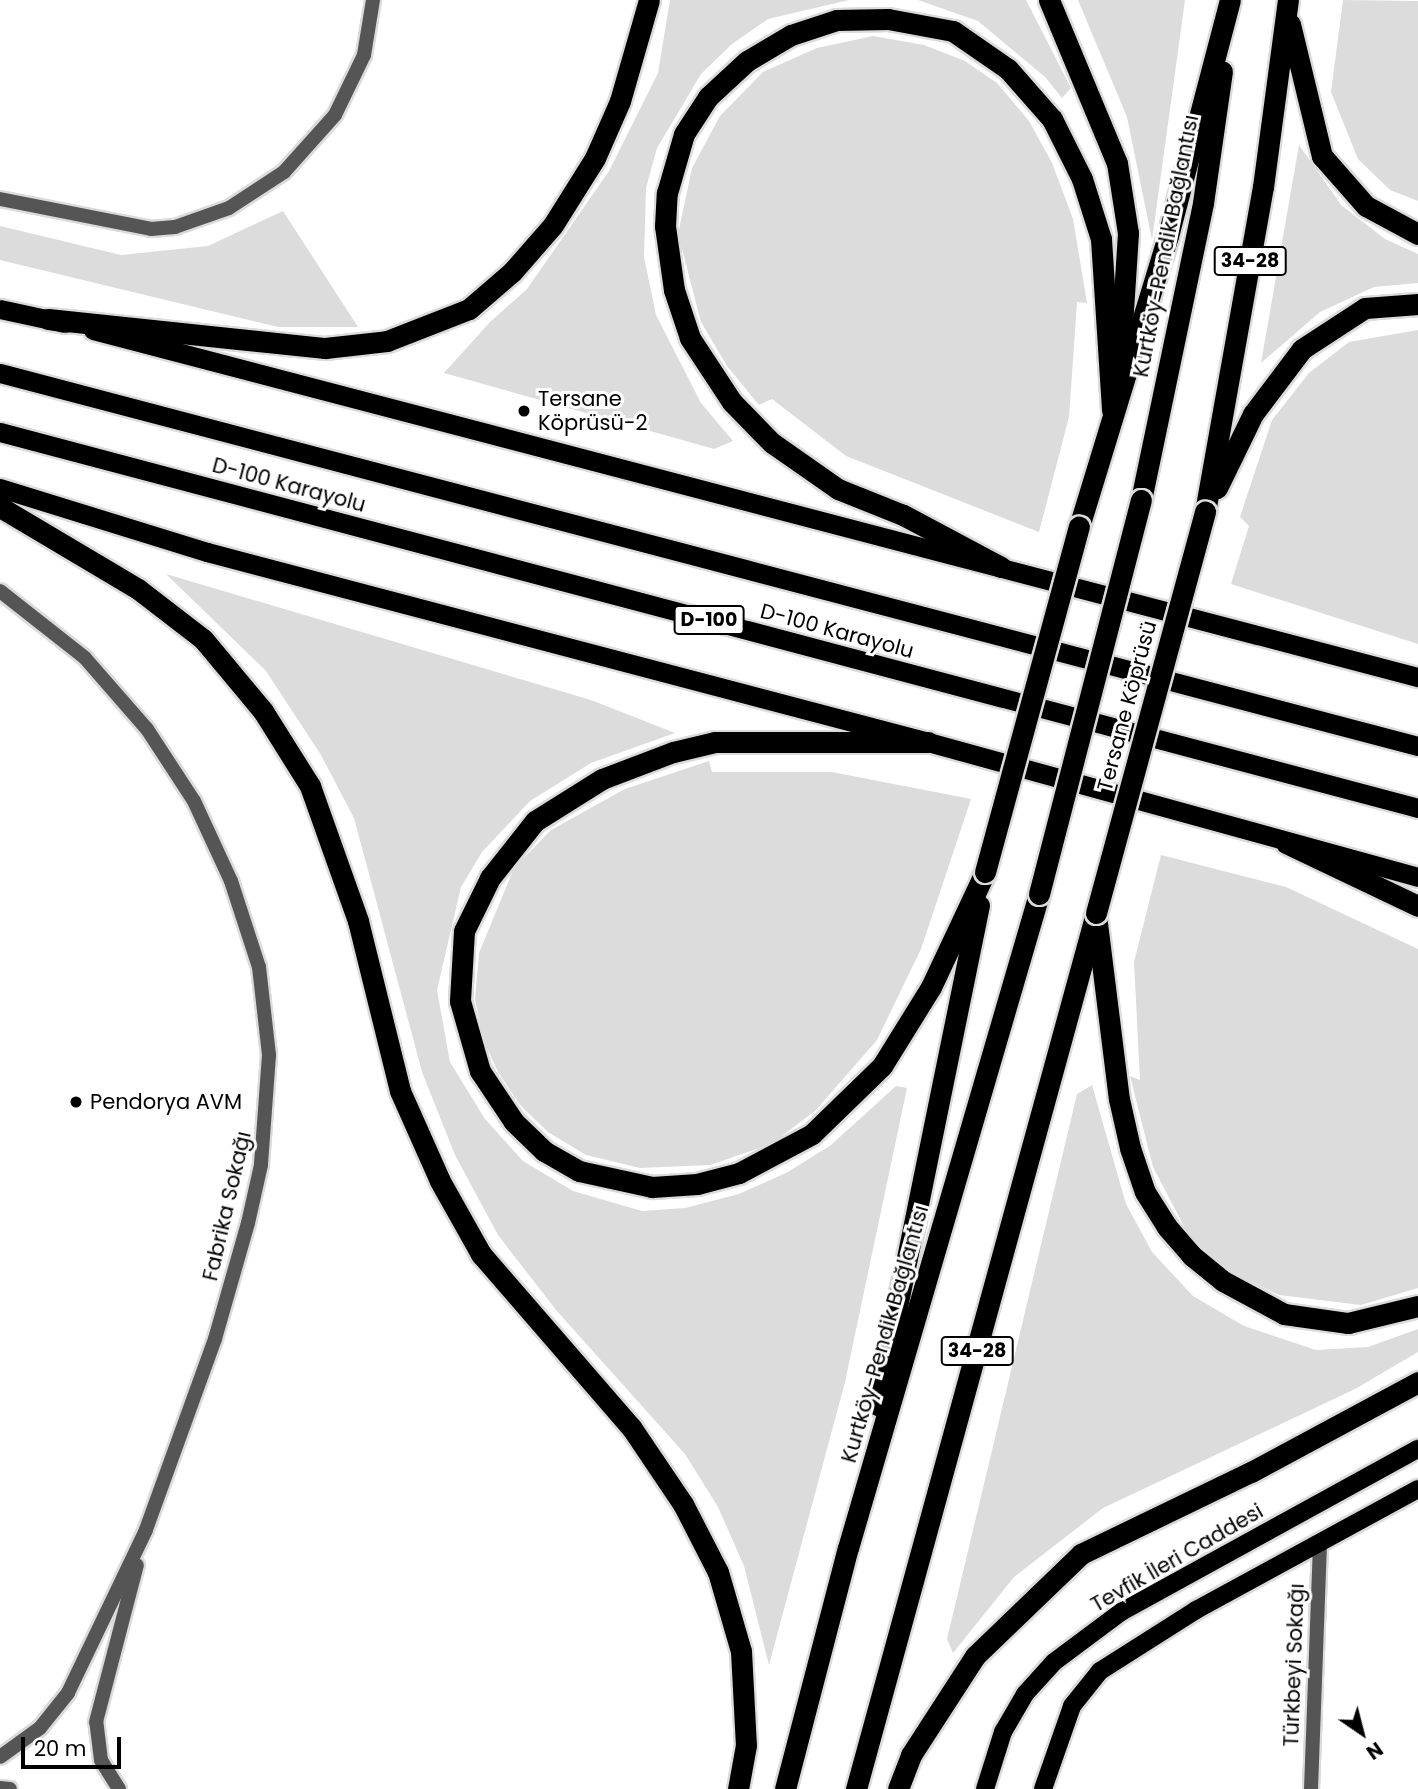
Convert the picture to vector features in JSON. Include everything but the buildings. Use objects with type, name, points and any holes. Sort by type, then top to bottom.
[{"type":"highway","points":[[48,319],[325,348],[387,341],[469,309],[512,272],[553,225],[595,158],[620,101],[649,0]]},
{"type":"highway","points":[[1049,0],[1117,163],[1126,222],[1126,319],[1112,411]]},
{"type":"highway","points":[[848,1548],[985,872],[1079,527],[1112,411],[1168,236],[1232,0]]},
{"type":"highway","name":"Kurtköy-Pendik Bağlantısı","points":[[1141,500],[1203,203],[1232,0]]},
{"type":"highway","points":[[1287,4],[1322,156],[1366,206],[1418,234]]},
{"type":"highway","name":"34-28","points":[[1205,512],[1263,187],[1287,4]]},
{"type":"highway","points":[[1001,567],[903,515],[838,489],[772,443],[732,402],[690,338],[674,290],[665,226],[667,193],[684,134],[708,97],[747,61],[791,34],[837,20],[888,19],[953,32],[1009,69],[1052,119],[1083,179],[1101,239],[1112,411]]},
{"type":"highway","points":[[1205,512],[1253,414],[1302,349],[1365,308],[1418,304]]},
{"type":"highway","points":[[0,309],[48,319],[1418,677]]},
{"type":"highway","name":"D-100 Karayolu","points":[[0,373],[1418,746]]},
{"type":"highway","name":"D-100 Karayolu","points":[[0,432],[1418,808]]},
{"type":"highway","points":[[0,488],[206,552],[928,742],[1286,843],[1418,877]]},
{"type":"highway","name":"Tersane Köprüsü","points":[[1039,894],[1141,500]]},
{"type":"highway","points":[[0,508],[138,589],[203,639],[263,711],[310,786],[358,921],[400,1091],[440,1181],[481,1254],[631,1427],[683,1504],[718,1572],[741,1651],[746,1745],[738,1789]]},
{"type":"highway","name":"Tersane Köprüsü","points":[[1096,913],[1205,512]]},
{"type":"highway","points":[[928,742],[715,743],[673,752],[602,779],[535,821],[489,878],[464,931],[460,1001],[480,1071],[514,1122],[544,1151],[579,1171],[652,1187],[697,1184],[739,1172],[813,1134],[882,1066],[930,987],[985,872]]},
{"type":"highway","points":[[1286,843],[1418,906]]},
{"type":"highway","name":"Kurtköy-Pendik Bağlantısı","points":[[785,1789],[848,1548],[1039,894]]},
{"type":"highway","points":[[1096,913],[1119,1098],[1130,1148],[1145,1192],[1167,1227],[1191,1255],[1223,1281],[1284,1314],[1348,1323],[1418,1306]]},
{"type":"highway","name":"34-28","points":[[856,1789],[1096,913]]},
{"type":"highway","points":[[898,1789],[911,1755],[975,1656],[1081,1554],[1251,1472],[1418,1382]]},
{"type":"main road","name":"Tevfik İleri Caddesi","points":[[985,1789],[1003,1732],[1026,1694],[1054,1662],[1142,1600],[1418,1449]]},
{"type":"main road","points":[[1044,1789],[1072,1706],[1100,1671],[1196,1610],[1418,1489]]},
{"type":"street","points":[[0,199],[140,229],[176,227],[229,208],[284,172],[335,116],[364,55],[373,0]]},
{"type":"street","name":"Fabrika Sokağı","points":[[0,591],[85,658],[171,763],[232,881],[259,967],[269,1055],[261,1165],[215,1339],[146,1530],[96,1723],[101,1760],[119,1789]]},
{"type":"street","name":"Fabrika Sokağı","points":[[0,1757],[40,1728],[68,1693],[146,1530]]},
{"type":"street","name":"Türkbeyi Sokağı","points":[[1311,1789],[1320,1543]]},
{"type":"street","points":[[0,1788],[10,1789]]},
{"type":"shaded area","points":[[670,0],[849,0],[768,19],[732,44],[701,74],[657,148],[646,188],[644,257],[656,315],[701,403],[733,441],[714,449],[444,373],[490,322],[527,289],[609,171],[658,73]]},
{"type":"shaded area","points":[[918,0],[1026,0],[1071,88],[1062,98],[1045,77],[978,21]]},
{"type":"shaded area","points":[[1078,0],[1185,0],[1152,240],[1127,117]]},
{"type":"shaded area","points":[[1343,0],[1418,1],[1418,201],[1390,190],[1358,159],[1331,92]]},
{"type":"shaded area","points":[[873,36],[924,45],[965,61],[997,83],[1029,121],[1052,163],[1073,219],[1087,303],[1077,302],[1069,417],[1039,532],[846,456],[772,399],[759,405],[727,366],[701,322],[678,234],[692,168],[720,116],[763,72],[817,48]]},
{"type":"shaded area","points":[[1299,145],[1341,205],[1385,239],[1418,254],[1418,283],[1374,287],[1320,312],[1261,363]]},
{"type":"shaded area","points":[[283,211],[358,327],[278,327],[0,260],[0,226],[121,255],[208,246]]},
{"type":"shaded area","points":[[1418,330],[1418,644],[1231,584],[1249,526],[1240,517],[1272,420],[1309,373],[1349,342]]},
{"type":"shaded area","points":[[166,574],[591,700],[675,733],[591,763],[530,801],[482,852],[461,887],[437,990],[450,1062],[485,1119],[523,1161],[573,1191],[642,1211],[685,1208],[739,1194],[788,1172],[831,1145],[896,1086],[907,1088],[845,1382],[769,1665],[744,1566],[718,1507],[685,1454],[556,1310],[498,1235],[455,1155],[422,1072],[354,818],[321,755],[266,671]]},
{"type":"shaded area","points":[[709,761],[712,772],[832,772],[971,799],[921,949],[877,1040],[815,1111],[771,1144],[710,1165],[640,1168],[586,1155],[548,1132],[520,1105],[498,1072],[483,1039],[475,999],[479,953],[514,868],[551,830],[625,789]]},
{"type":"shaded area","points":[[1161,855],[1286,887],[1418,949],[1418,1288],[1361,1305],[1279,1295],[1225,1269],[1187,1232],[1153,1167],[1130,1076],[1140,1080],[1134,962]]},
{"type":"shaded area","points":[[1092,1085],[1126,1204],[1152,1252],[1193,1296],[1244,1326],[1316,1350],[1368,1347],[1418,1329],[1418,1352],[1355,1389],[1103,1508],[1014,1577],[953,1653],[947,1639],[1077,1094]]},
{"type":"place","name":"Tersane Köprüsü-2","points":[[524,411]]},
{"type":"place","name":"Pendorya AVM","points":[[76,1102]]}]
